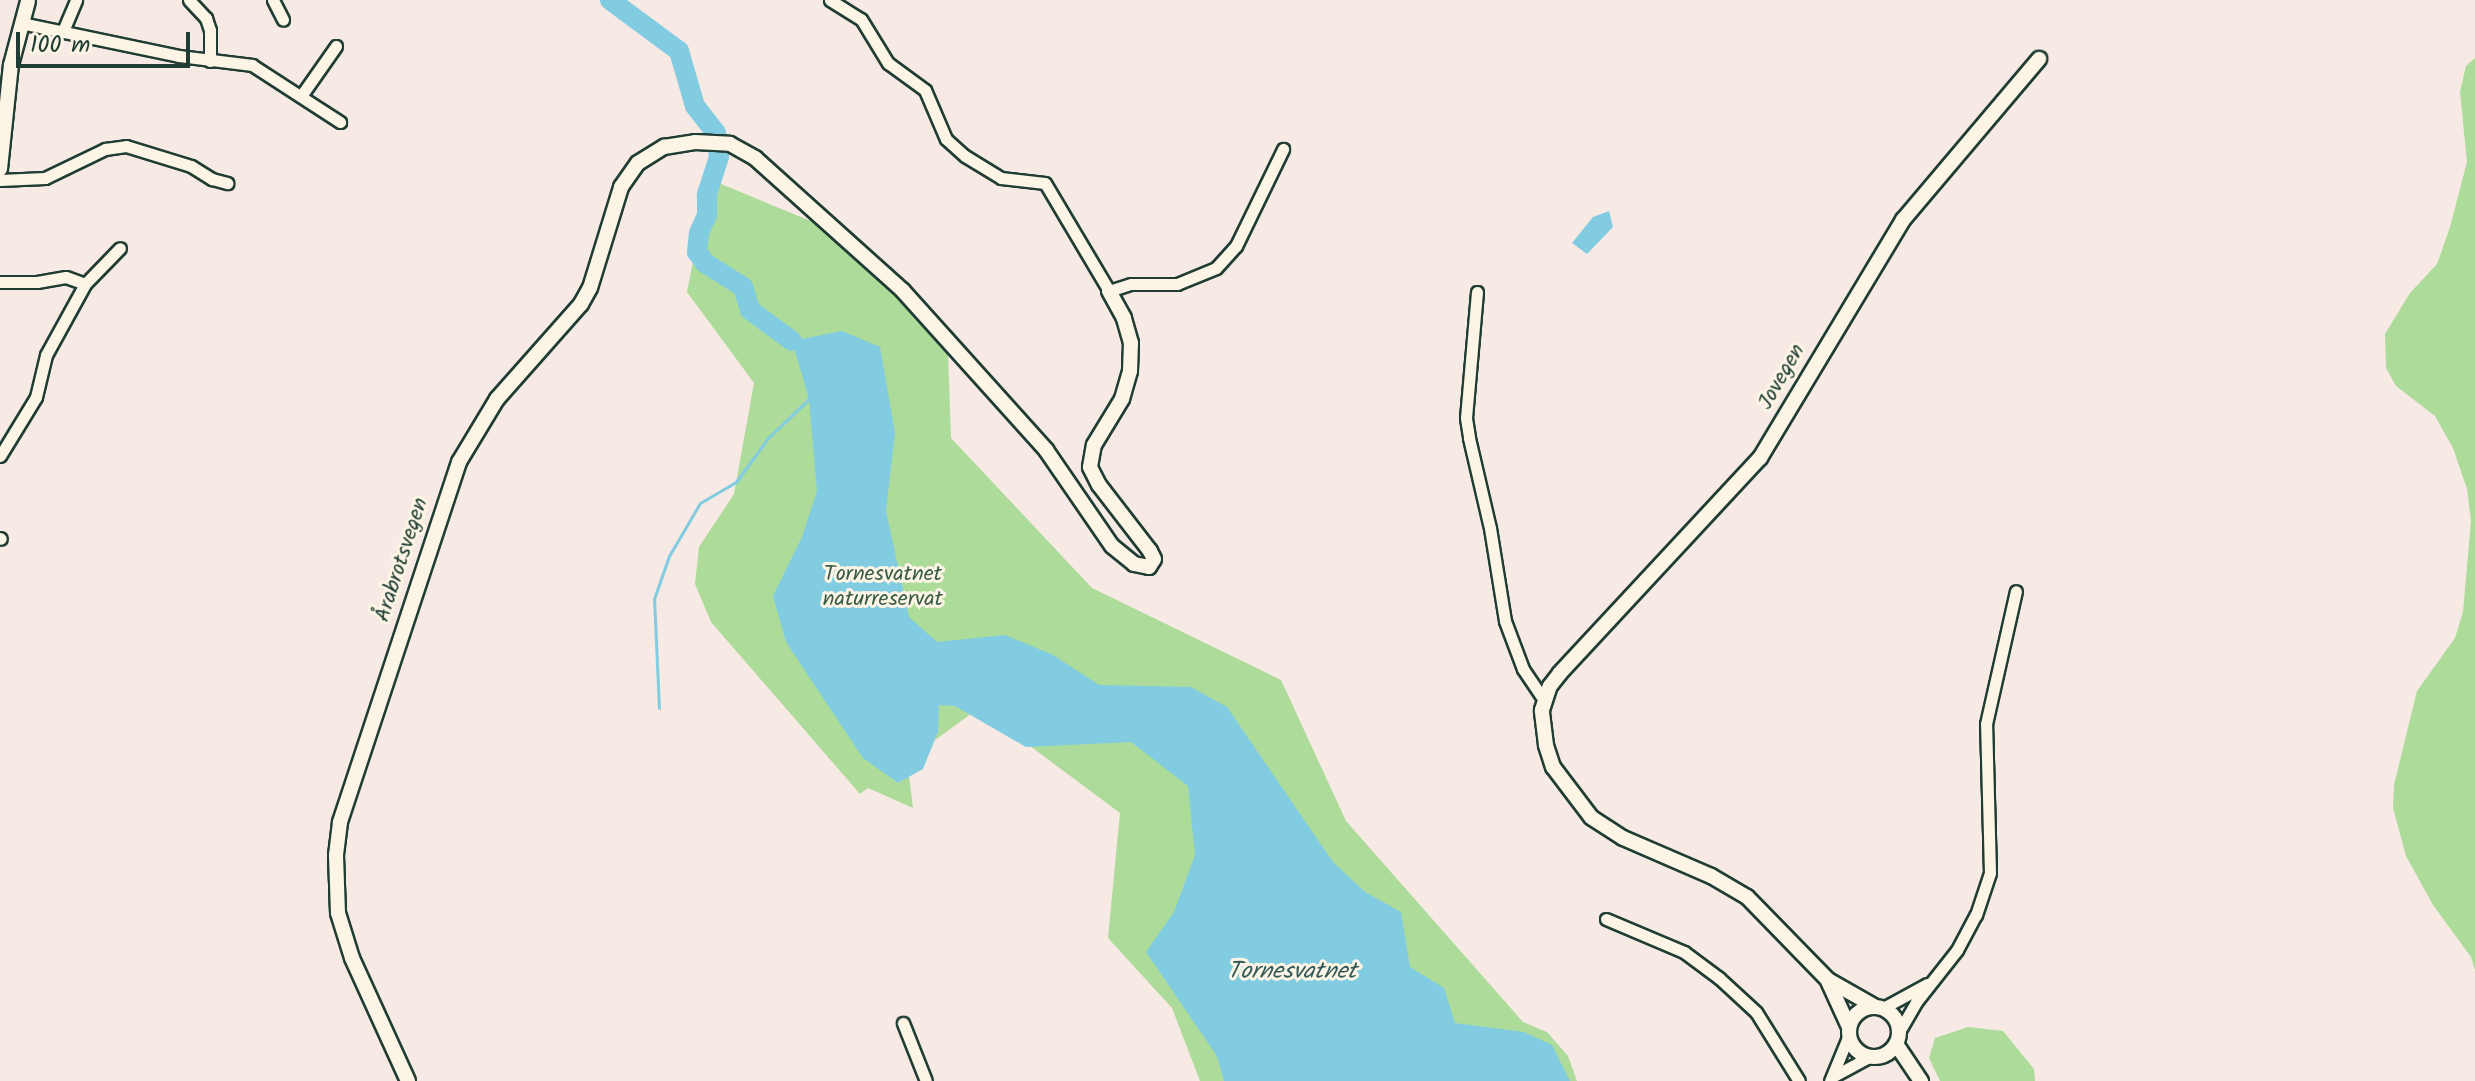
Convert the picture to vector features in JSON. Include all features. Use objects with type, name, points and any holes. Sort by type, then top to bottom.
[{"type":"street","points":[[0,169],[11,65],[28,0]]},
{"type":"street","points":[[63,31],[76,0]]},
{"type":"street","points":[[189,0],[206,18],[210,30],[210,61]]},
{"type":"street","points":[[273,0],[283,20]]},
{"type":"street","points":[[830,0],[861,19],[888,63],[925,90],[946,139],[965,156],[1001,178],[1045,183],[1109,291],[1131,284],[1177,284],[1216,268],[1236,246],[1283,149]]},
{"type":"street","points":[[21,23],[210,61],[252,65],[340,122]]},
{"type":"street","points":[[301,96],[336,46]]},
{"type":"street","name":"Jovegen","points":[[1544,700],[1560,673],[1760,458],[1903,220],[2039,59]]},
{"type":"street","name":"Årabrotsvegen","points":[[408,1081],[352,958],[338,913],[336,855],[340,822],[443,502],[475,430],[523,368],[581,304],[629,175],[650,154],[664,147],[710,142],[730,144],[755,158],[903,291],[1046,450],[1112,546],[1134,564],[1149,567],[1154,559],[1150,551],[1099,485],[1090,467],[1094,445],[1122,399],[1130,371],[1131,343],[1124,318],[1109,291]]},
{"type":"street","points":[[0,180],[45,178],[105,149],[126,146],[153,152],[227,183]]},
{"type":"street","points":[[0,456],[36,397],[46,355],[85,284],[120,248]]},
{"type":"street","points":[[0,282],[37,282],[66,277],[85,284]]},
{"type":"street","points":[[1477,292],[1466,418],[1469,438],[1493,542],[1505,621],[1523,669],[1544,700],[1542,726],[1553,767],[1591,817],[1623,838],[1711,876],[1747,897],[1828,980],[1895,1017],[1894,1043],[1920,1080]]},
{"type":"street","points":[[1831,1079],[1894,1043],[1931,981],[1957,950],[1976,915],[1990,873],[1986,724],[2016,591]]},
{"type":"street","points":[[1606,919],[1684,952],[1719,978],[1756,1012],[1799,1081]]},
{"type":"street","points":[[1828,980],[1855,1049],[1869,1057]]},
{"type":"street","points":[[1831,1079],[1858,1012],[1878,1007],[1931,981]]},
{"type":"street","points":[[903,1023],[926,1081]]},
{"type":"green space","points":[[2475,58],[2475,970],[2471,957],[2433,905],[2406,856],[2393,808],[2394,785],[2417,691],[2455,638],[2463,612],[2471,521],[2467,489],[2453,448],[2435,416],[2396,386],[2386,368],[2385,334],[2410,293],[2437,264],[2450,227],[2467,162],[2460,92],[2466,66]]},
{"type":"green space","name":"Tornesvatnet naturreservat","points":[[709,179],[830,229],[897,288],[948,354],[951,438],[1092,588],[1281,680],[1346,821],[1523,1022],[1547,1032],[1568,1056],[1577,1081],[1200,1081],[1172,1008],[1108,938],[1120,813],[979,708],[887,775],[898,783],[909,776],[913,808],[868,788],[860,794],[711,622],[695,584],[699,547],[734,494],[754,383],[687,292]]},
{"type":"green space","points":[[1968,1027],[2003,1031],[2034,1069],[2035,1081],[1940,1081],[1929,1058],[1935,1038]]},
{"type":"water","points":[[1609,211],[1613,227],[1587,254],[1572,243],[1593,217]]},
{"type":"water","name":"Tornesvatnet","points":[[842,331],[880,347],[895,433],[886,511],[909,617],[937,642],[1005,635],[1053,655],[1099,685],[1191,687],[1227,707],[1333,862],[1365,892],[1401,912],[1410,967],[1444,988],[1455,1023],[1524,1032],[1552,1045],[1570,1081],[1224,1081],[1217,1056],[1146,952],[1174,912],[1195,855],[1188,786],[1131,742],[1026,747],[955,706],[939,705],[938,732],[923,769],[898,783],[863,758],[786,642],[773,596],[802,537],[817,491],[809,399],[792,341]]},
{"type":"waterway","points":[[610,0],[679,51],[695,106],[716,133],[719,157],[707,195],[707,215],[699,233],[697,252],[705,263],[743,287],[750,310],[792,341]]},
{"type":"waterway","points":[[659,708],[654,599],[669,556],[700,503],[736,482],[768,438],[809,399]]}]
